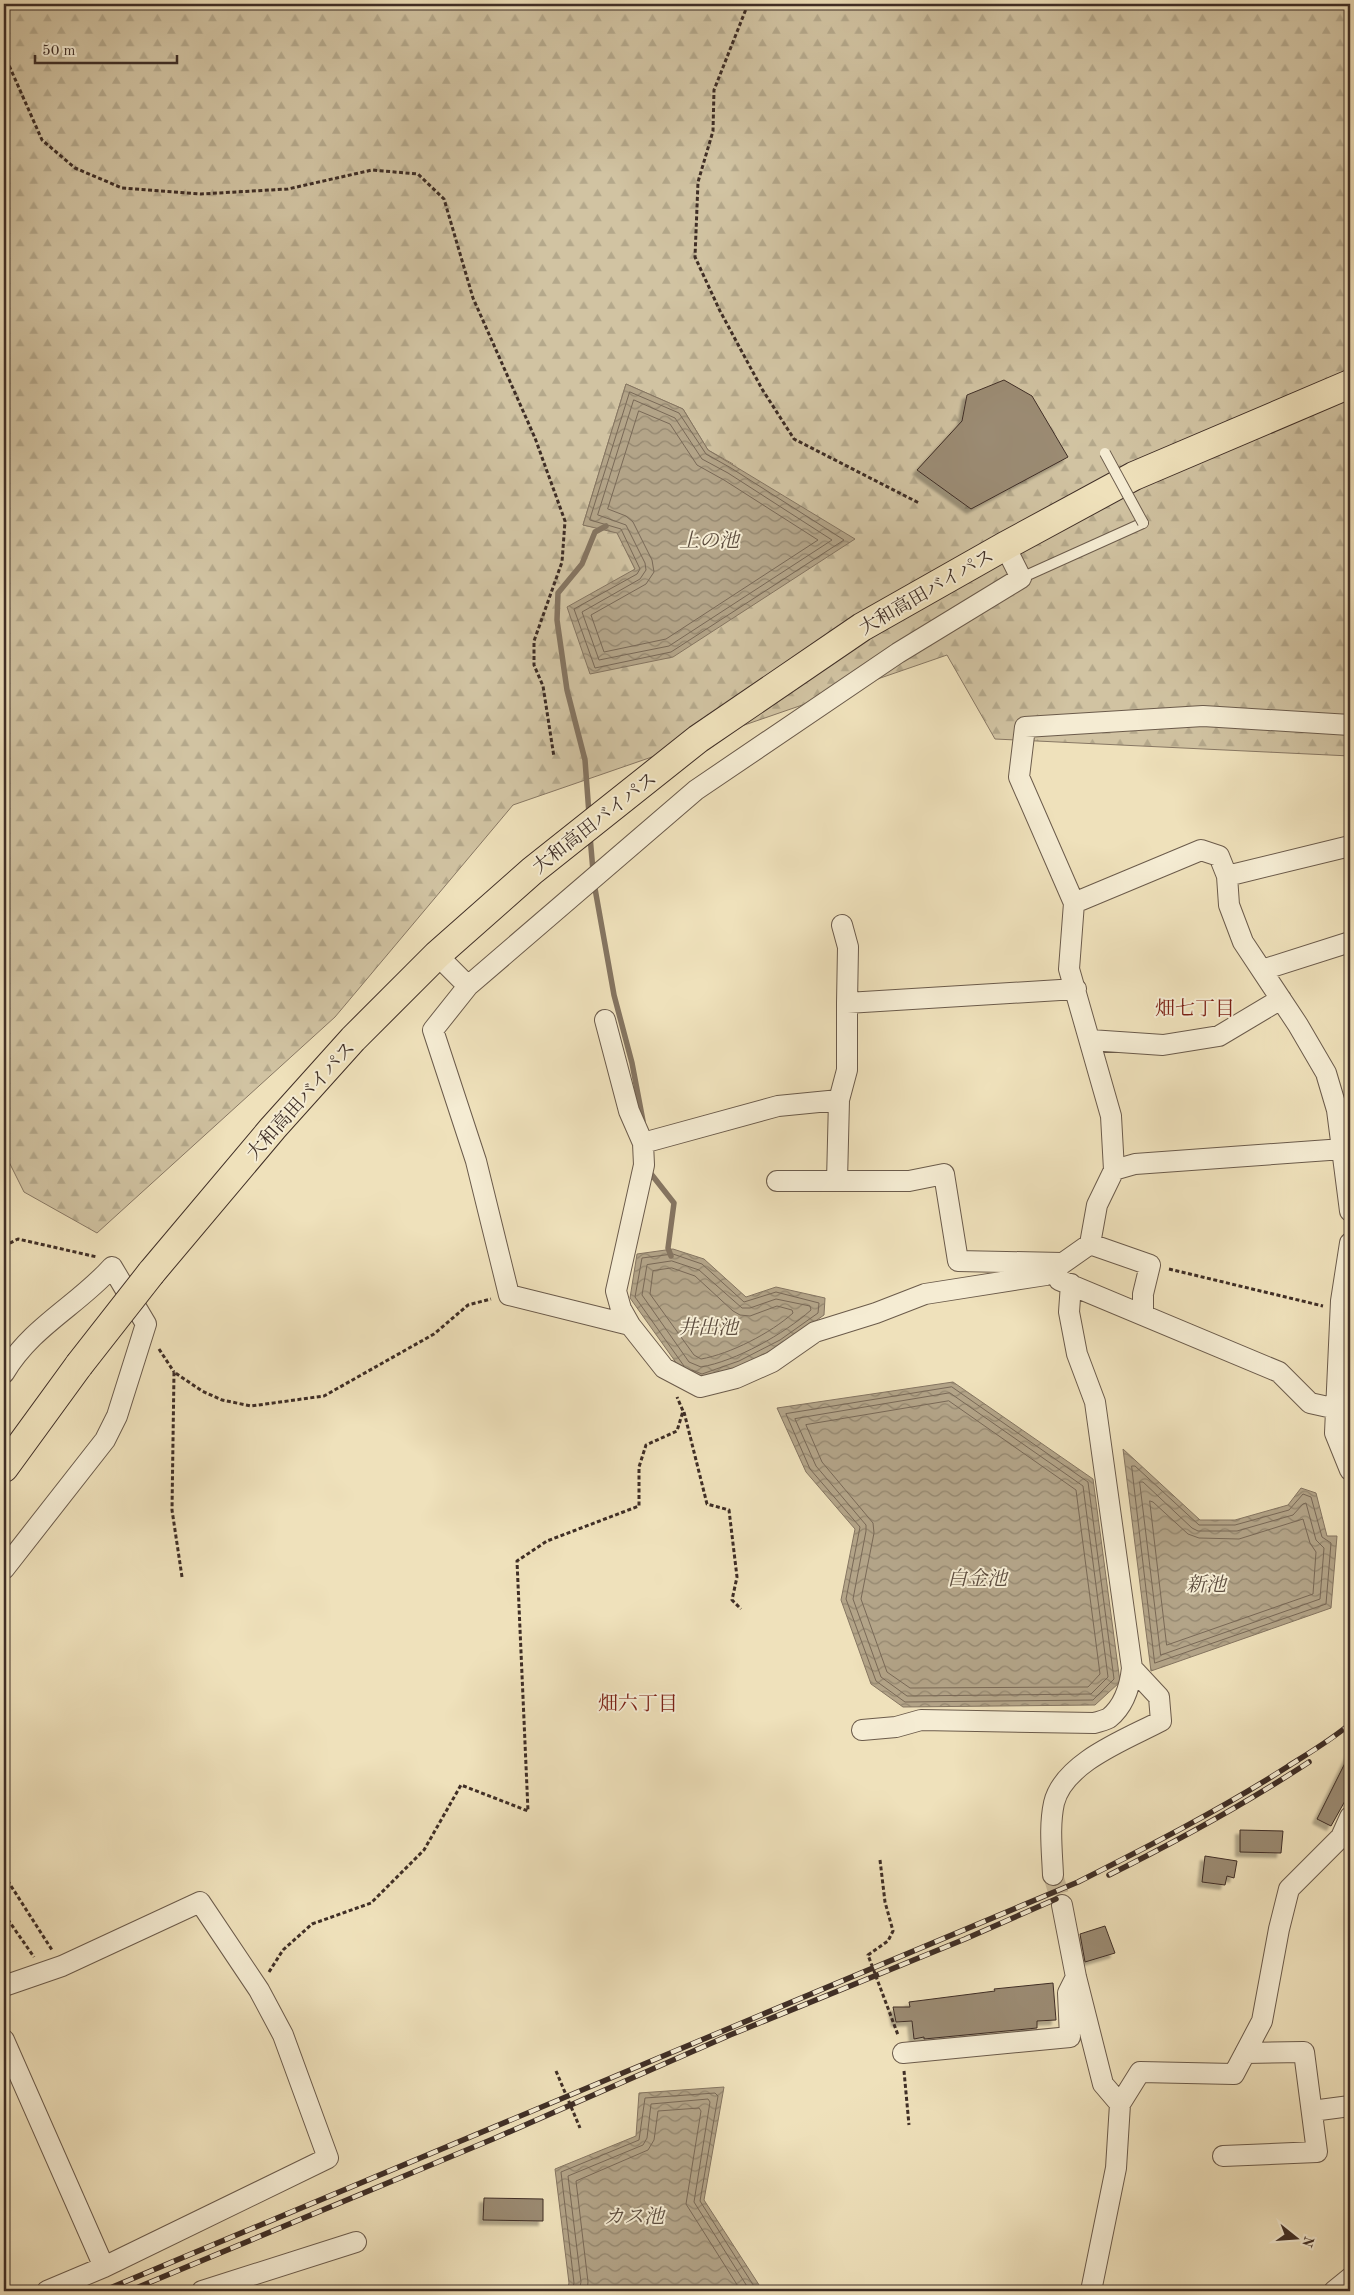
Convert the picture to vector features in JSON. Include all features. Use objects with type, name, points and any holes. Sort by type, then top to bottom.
[{"type":"highway","name":"大和高田バイパス","points":[[4,1468],[79,1365],[151,1273],[273,1128],[353,1039],[437,955],[532,871],[698,739],[862,627],[1134,476],[1350,384]]},
{"type":"street","points":[[630,1325],[509,1295],[476,1161],[432,1030],[468,986],[696,790],[898,653],[1020,578],[1005,546]]},
{"type":"street","points":[[605,1020],[629,1111],[643,1143],[644,1165],[616,1291],[621,1309],[630,1325],[664,1368],[700,1387],[736,1378],[772,1362],[815,1332],[876,1313],[925,1294],[1046,1275],[1090,1244],[1097,1205],[1114,1170],[1111,1116],[1076,988],[1069,970],[1074,903],[1019,777],[1025,726],[1202,716],[1350,725]]},
{"type":"street","points":[[1227,876],[1350,846]]},
{"type":"street","points":[[1074,903],[1201,850],[1219,856],[1227,876],[1228,905],[1243,942],[1281,999],[1326,1073],[1337,1110],[1350,1211]]},
{"type":"street","points":[[837,1181],[839,1100],[847,1070],[848,947],[842,925]]},
{"type":"street","points":[[1262,970],[1350,942]]},
{"type":"street","points":[[437,955],[468,986]]},
{"type":"street","points":[[847,1003],[1076,988]]},
{"type":"street","points":[[1090,1040],[1163,1045],[1220,1036],[1281,999]]},
{"type":"street","points":[[643,1143],[778,1106],[839,1100]]},
{"type":"street","points":[[1114,1170],[1135,1164],[1343,1149]]},
{"type":"street","points":[[776,1180],[909,1180],[944,1174],[958,1261],[1062,1263]]},
{"type":"street","points":[[1350,1243],[1344,1304],[1344,1409],[1335,1433],[1350,1470]]},
{"type":"street","points":[[1090,1244],[1150,1264],[1143,1294],[1143,1315]]},
{"type":"street","points":[[4,1373],[34,1333],[99,1281],[112,1267],[146,1324],[117,1416],[106,1440],[4,1569]]},
{"type":"street","points":[[1046,1275],[1278,1372],[1310,1403],[1344,1409]]},
{"type":"street","points":[[862,1730],[896,1727],[921,1720],[1094,1723],[1109,1718],[1122,1702],[1130,1685],[1132,1668],[1095,1402],[1077,1354],[1069,1312],[1071,1284]]},
{"type":"street","points":[[1053,1875],[1050,1827],[1054,1801],[1063,1782],[1090,1758],[1160,1721],[1159,1697],[1132,1668]]},
{"type":"street","points":[[1091,2291],[1116,2168],[1120,2104],[1140,2072],[1234,2074],[1262,2021],[1279,1929],[1289,1888],[1341,1836],[1350,1817]]},
{"type":"street","points":[[4,1986],[54,1969],[200,1902],[259,1990],[283,2036],[328,2158],[104,2267],[47,2291]]},
{"type":"street","points":[[1062,1905],[1076,1977],[1103,2084],[1120,2104]]},
{"type":"street","points":[[903,2053],[1070,2038],[1068,1993],[1076,1977]]},
{"type":"street","points":[[4,2040],[104,2267]]},
{"type":"street","points":[[1223,2156],[1317,2152],[1304,2052],[1245,2053]]},
{"type":"street","points":[[1312,2111],[1350,2106]]},
{"type":"street","points":[[202,2291],[356,2242]]},
{"type":"street","points":[[1334,2291],[1350,2278]]},
{"type":"lane","points":[[1020,578],[1142,523],[1105,453]]},
{"type":"path","points":[[748,4],[714,90],[713,130],[698,182],[696,257],[720,311],[762,389],[794,439],[919,504]]},
{"type":"path","points":[[4,54],[42,140],[75,168],[122,188],[201,194],[288,189],[372,170],[418,174],[444,199],[473,298],[535,438],[565,521],[562,562],[534,641],[534,665],[543,686],[554,757]]},
{"type":"path","points":[[4,1246],[18,1239],[93,1255],[112,1267]]},
{"type":"path","points":[[1150,1264],[1261,1292],[1344,1304]]},
{"type":"path","points":[[182,1577],[172,1510],[174,1372],[202,1391],[222,1400],[251,1406],[324,1396],[434,1334],[468,1305],[509,1295]]},
{"type":"path","points":[[664,1368],[684,1411],[707,1504],[729,1510],[737,1577],[732,1600],[740,1609]]},
{"type":"path","points":[[259,1990],[283,1950],[312,1924],[371,1903],[424,1850],[461,1785],[528,1811],[517,1561],[547,1541],[639,1506],[639,1467],[646,1445],[677,1431],[684,1411]]},
{"type":"path","points":[[880,1860],[886,1902],[893,1931],[892,1937],[888,1941],[868,1955],[885,1998]]},
{"type":"path","points":[[4,1875],[54,1969]]},
{"type":"path","points":[[4,1914],[54,1969]]},
{"type":"path","points":[[556,2071],[580,2128]]},
{"type":"green space","points":[[4,4],[1350,4],[1350,756],[995,739],[947,655],[513,805],[335,1017],[97,1233],[24,1192],[4,1152]],"holes":[[[626,384],[683,409],[708,450],[733,464],[591,674],[635,569],[617,532],[583,525]]]},
{"type":"water","name":"上の池","points":[[626,384],[683,409],[708,450],[855,539],[673,657],[590,674],[567,607],[635,569],[617,533],[583,525]]},
{"type":"water","name":"井出池","points":[[673,1249],[704,1259],[746,1297],[776,1287],[825,1298],[824,1315],[783,1344],[741,1366],[701,1379],[682,1371],[630,1298],[637,1254]]},
{"type":"water","name":"白金池","points":[[953,1382],[1093,1479],[1120,1682],[1095,1705],[903,1707],[871,1684],[841,1600],[855,1529],[806,1472],[777,1408]]},
{"type":"water","name":"新池","points":[[1123,1449],[1200,1520],[1235,1520],[1288,1505],[1301,1488],[1316,1493],[1327,1536],[1337,1536],[1331,1608],[1151,1671]]},
{"type":"water","name":"カス池","points":[[724,2087],[704,2200],[763,2291],[567,2291],[569,2283],[555,2169],[636,2136],[639,2093]]},
{"type":"building","points":[[1004,380],[1032,396],[1068,457],[971,509],[917,470],[962,421],[967,395]]},
{"type":"building","points":[[1350,1753],[1350,1792],[1331,1826],[1317,1819]]},
{"type":"building","points":[[1240,1830],[1283,1831],[1281,1853],[1240,1852]]},
{"type":"building","points":[[1205,1856],[1237,1861],[1234,1878],[1227,1876],[1225,1885],[1202,1882]]},
{"type":"building","points":[[1105,1926],[1115,1953],[1085,1962],[1080,1934]]},
{"type":"building","points":[[1053,1983],[1056,2020],[1037,2021],[1037,2028],[914,2039],[912,2021],[896,2022],[893,2007],[910,2007],[909,2002],[995,1991],[994,1989]]},
{"type":"building","points":[[484,2198],[543,2199],[543,2221],[483,2220]]},
{"type":"waterway","points":[[589,814],[585,760],[567,690],[557,620],[558,593],[582,564],[595,532],[606,526]]},
{"type":"waterway","points":[[590,836],[593,871]]},
{"type":"waterway","points":[[594,883],[614,995],[632,1063],[643,1121]]},
{"type":"waterway","points":[[648,1170],[674,1203],[668,1248],[671,1256]]},
{"type":"tunnel","points":[[1053,1875],[1062,1905]]},
{"type":"railway","points":[[103,2291],[1078,1882],[1158,1841],[1262,1783],[1335,1736],[1350,1724]]},
{"type":"railway","points":[[1109,1875],[1210,1822],[1309,1762]]},
{"type":"railway","points":[[129,2291],[493,2139],[730,2035],[965,1939],[1056,1899]]},
{"type":"district","name":"畑七丁目","points":[[1195,1008]]},
{"type":"district","name":"畑六丁目","points":[[638,1703]]}]
